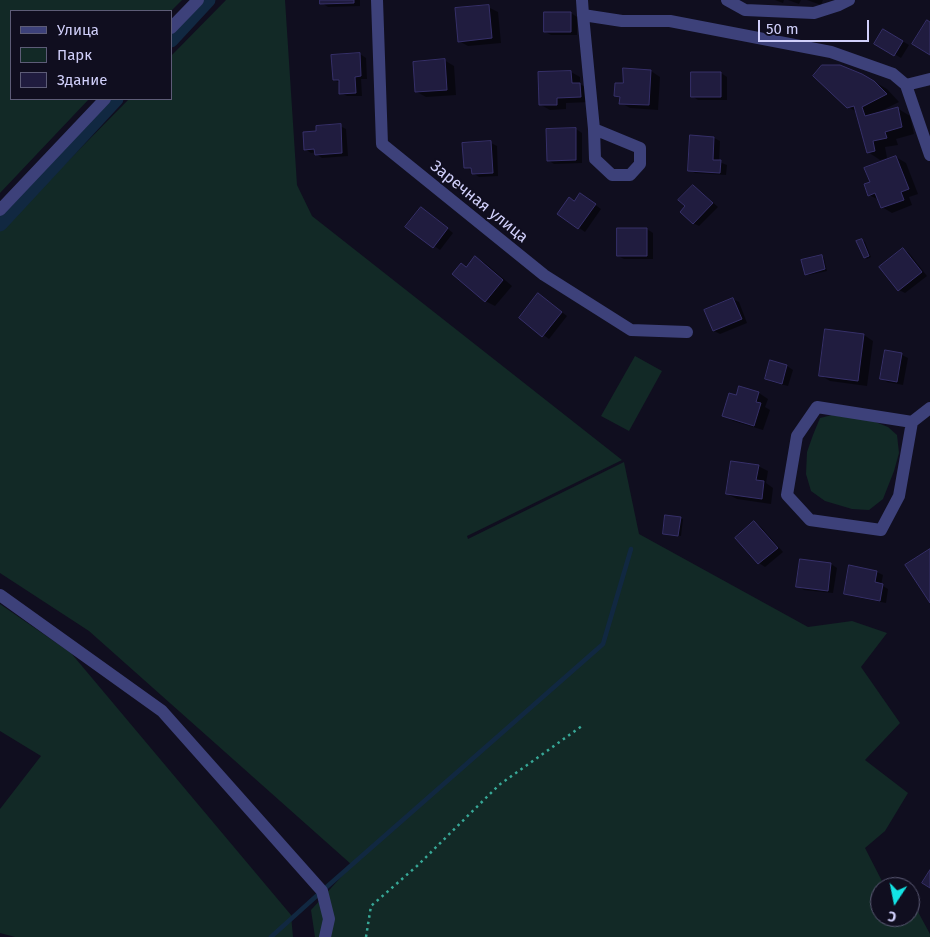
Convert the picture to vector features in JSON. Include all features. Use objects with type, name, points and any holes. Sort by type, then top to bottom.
[{"type":"street","points":[[172,27],[198,0]]},
{"type":"street","name":"Заречная улица","points":[[377,0],[382,144],[544,276],[631,330],[687,332]]},
{"type":"street","points":[[582,0],[594,129]]},
{"type":"street","points":[[727,0],[746,10],[814,13],[850,0]]},
{"type":"street","points":[[583,15],[622,21],[670,21],[831,52],[893,74],[906,85],[930,156]]},
{"type":"street","points":[[906,85],[930,79]]},
{"type":"street","points":[[0,210],[104,100]]},
{"type":"street","points":[[912,422],[817,407],[797,436],[788,495],[810,520],[881,530],[899,496],[912,422],[930,408]]},
{"type":"street","points":[[0,595],[162,711],[322,891],[329,919],[326,937]]},
{"type":"path","points":[[366,937],[371,906],[417,866],[499,786],[582,726]]},
{"type":"green space","points":[[0,0],[182,0],[172,10],[10,10],[10,100],[88,100],[0,193]]},
{"type":"green space","points":[[226,0],[285,0],[297,185],[312,216],[622,460],[467,536],[468,539],[624,462],[639,534],[808,627],[852,621],[887,633],[861,667],[900,723],[865,760],[908,793],[885,831],[865,848],[880,877],[870,877],[870,927],[920,927],[920,916],[930,937],[315,937],[311,910],[352,865],[89,631],[0,573],[0,230],[128,100],[172,100],[172,55]]},
{"type":"green space","points":[[635,356],[662,371],[629,431],[601,416]]},
{"type":"green space","points":[[832,415],[873,421],[888,427],[897,435],[899,453],[894,471],[883,499],[869,510],[852,509],[825,501],[811,491],[806,474],[807,452],[820,418]]},
{"type":"green space","points":[[0,604],[71,653],[291,915],[293,937],[15,937],[0,933],[0,809],[41,756],[0,731]]},
{"type":"building","points":[[320,0],[354,0],[354,3],[320,4]]},
{"type":"building","points":[[489,5],[492,38],[458,42],[455,8]]},
{"type":"building","points":[[544,12],[571,12],[571,32],[544,32]]},
{"type":"building","points":[[927,20],[930,22],[930,55],[912,44]]},
{"type":"building","points":[[883,29],[903,41],[894,56],[874,44]]},
{"type":"building","points":[[360,53],[361,76],[355,77],[356,93],[339,94],[339,80],[333,80],[331,55]]},
{"type":"building","points":[[445,59],[447,90],[415,92],[413,62]]},
{"type":"building","points":[[822,65],[840,65],[874,81],[887,94],[862,107],[865,116],[898,107],[902,127],[885,132],[887,138],[873,141],[875,151],[867,153],[854,106],[847,108],[813,76]]},
{"type":"building","points":[[623,68],[651,70],[649,105],[619,104],[620,97],[614,96],[615,83],[623,83]]},
{"type":"building","points":[[571,71],[572,83],[580,83],[581,97],[557,98],[557,105],[539,105],[538,72]]},
{"type":"building","points":[[691,72],[721,72],[721,97],[691,97]]},
{"type":"building","points":[[341,124],[342,153],[315,155],[314,149],[304,150],[303,132],[316,131],[316,126]]},
{"type":"building","points":[[576,128],[576,160],[547,161],[546,129]]},
{"type":"building","points":[[690,135],[714,137],[713,160],[721,160],[720,173],[688,171]]},
{"type":"building","points":[[491,141],[493,173],[472,174],[471,168],[464,168],[462,143]]},
{"type":"building","points":[[896,156],[909,189],[901,192],[904,200],[881,208],[875,193],[868,196],[864,184],[870,182],[864,168]]},
{"type":"building","points":[[693,185],[713,203],[693,224],[680,212],[685,206],[678,200]]},
{"type":"building","points":[[580,193],[596,204],[578,229],[557,214],[569,197],[574,201]]},
{"type":"building","points":[[421,207],[448,228],[433,248],[405,227]]},
{"type":"building","points":[[617,228],[647,228],[647,256],[617,256]]},
{"type":"building","points":[[862,239],[869,256],[864,258],[856,241]]},
{"type":"building","points":[[903,248],[922,272],[898,291],[879,267]]},
{"type":"building","points":[[822,255],[825,269],[805,275],[801,260]]},
{"type":"building","points":[[475,256],[503,280],[485,302],[452,274],[461,263],[466,267]]},
{"type":"building","points":[[538,293],[562,312],[542,337],[519,318]]},
{"type":"building","points":[[733,298],[742,319],[713,331],[704,310]]},
{"type":"building","points":[[825,329],[864,334],[858,381],[819,376]]},
{"type":"building","points":[[885,350],[902,353],[897,382],[880,379]]},
{"type":"building","points":[[770,360],[787,365],[782,384],[765,379]]},
{"type":"building","points":[[739,386],[759,392],[756,402],[761,403],[754,426],[722,416],[729,393],[736,395]]},
{"type":"building","points":[[731,461],[759,465],[756,480],[764,481],[762,499],[726,494]]},
{"type":"building","points":[[665,515],[681,517],[678,536],[663,534]]},
{"type":"building","points":[[754,521],[778,548],[758,564],[735,538]]},
{"type":"building","points":[[930,549],[930,603],[905,565]]},
{"type":"building","points":[[800,559],[831,563],[828,591],[796,587]]},
{"type":"building","points":[[849,565],[877,571],[875,582],[883,584],[880,601],[844,594]]},
{"type":"building","points":[[930,870],[930,888],[922,883]]},
{"type":"waterway","points":[[172,39],[208,0]]},
{"type":"waterway","points":[[0,224],[115,100]]},
{"type":"waterway","points":[[271,937],[603,644],[631,549]]}]
